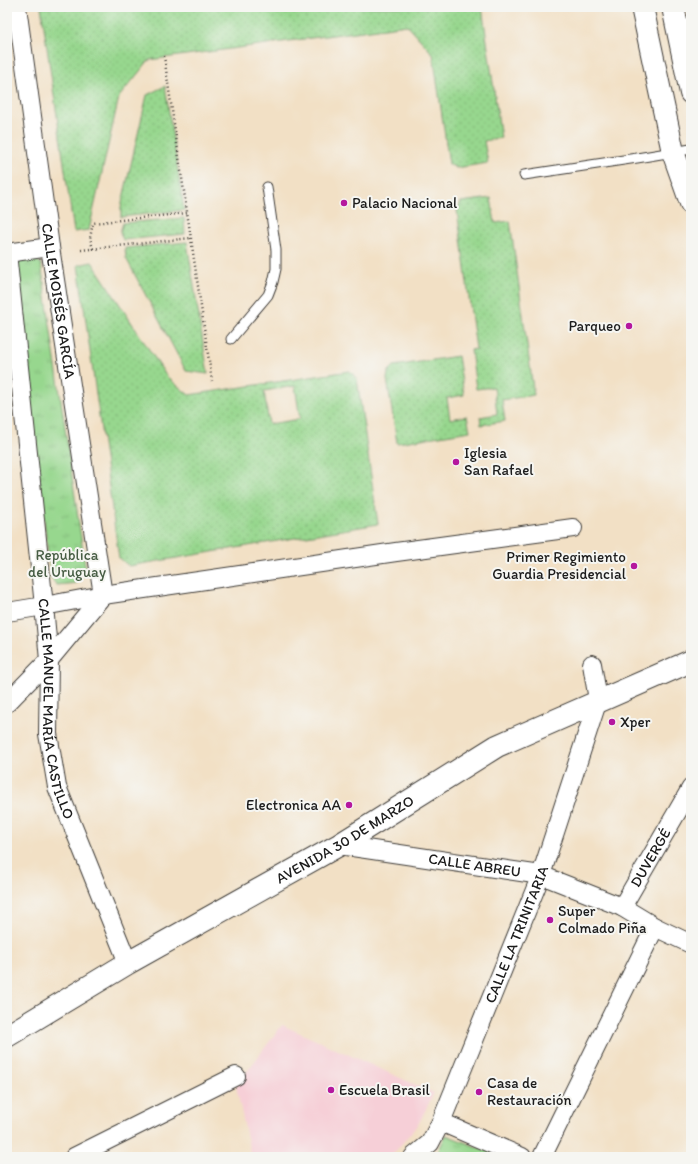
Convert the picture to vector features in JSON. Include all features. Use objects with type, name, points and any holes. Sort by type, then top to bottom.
[{"type":"main road","points":[[642,7],[682,150],[691,203]]},
{"type":"main road","points":[[673,7],[691,93]]},
{"type":"main road","name":"AVENIDA 30 DE MARZO","points":[[7,1036],[128,963],[339,845],[497,746],[691,660]]},
{"type":"street","name":"CALLE MOISÉS GARCÍA","points":[[17,7],[50,247],[103,595]]},
{"type":"street","points":[[7,253],[50,247]]},
{"type":"street","name":"CALLE MANUEL MARÍA CASTILLO","points":[[7,253],[49,660],[48,734],[57,787],[128,963]]},
{"type":"street","points":[[7,612],[103,595],[388,553],[573,528]]},
{"type":"street","points":[[7,703],[49,660],[103,595]]},
{"type":"street","points":[[592,664],[598,700]]},
{"type":"street","name":"CALLE LA TRINITARIA","points":[[413,1157],[430,1143],[441,1122],[541,875],[598,700]]},
{"type":"street","name":"DUVERGÉ","points":[[622,907],[691,788]]},
{"type":"street","name":"CALLE ABREU","points":[[339,845],[541,875],[622,907],[655,927],[691,944]]},
{"type":"street","points":[[542,1157],[655,927]]},
{"type":"street","points":[[74,1157],[236,1076]]},
{"type":"street","points":[[441,1122],[522,1157]]},
{"type":"lane","points":[[524,175],[682,150]]},
{"type":"lane","points":[[231,339],[268,295],[273,282],[276,269],[276,250],[267,187]]},
{"type":"path","points":[[164,56],[212,381]]},
{"type":"path","points":[[93,248],[90,238],[93,223],[187,214]]},
{"type":"path","points":[[81,250],[191,238]]},
{"type":"shaded area","name":"Escuela Brasil","points":[[282,1025],[434,1093],[419,1123],[394,1153],[389,1157],[251,1157],[236,1086]]},
{"type":"green space","points":[[41,7],[482,7],[501,138],[484,141],[488,163],[456,168],[449,164],[433,54],[407,25],[149,60],[119,97],[89,230],[74,232]]},
{"type":"green space","points":[[165,86],[184,210],[121,217],[121,207],[147,95]]},
{"type":"green space","points":[[491,198],[495,223],[510,221],[534,395],[502,400],[505,421],[481,425],[480,417],[497,414],[494,387],[476,389],[471,350],[476,349],[457,210],[461,202]]},
{"type":"green space","points":[[184,218],[185,234],[123,240],[120,232],[123,223]]},
{"type":"green space","points":[[187,242],[208,374],[186,371],[126,258],[125,248]]},
{"type":"green space","name":"República del Uruguay","points":[[35,260],[41,263],[86,572],[77,583],[57,585],[51,579],[14,265],[17,261]]},
{"type":"green space","points":[[92,262],[167,377],[189,395],[350,371],[357,379],[378,524],[129,566],[119,558],[78,265]],"holes":[[[295,386],[300,419],[269,424],[264,391]]]},
{"type":"green space","points":[[458,356],[464,395],[447,398],[450,419],[467,416],[470,431],[397,443],[387,379],[388,372],[394,366]]},
{"type":"green space","points":[[446,1135],[503,1157],[433,1157],[437,1154]]},
{"type":"place","name":"Palacio Nacional","points":[[344,203]]},
{"type":"place","name":"Parqueo","points":[[629,326]]},
{"type":"place","name":"Iglesia San Rafael","points":[[456,462]]},
{"type":"place","name":"Primer Regimiento Guardia Presidencial","points":[[634,566]]},
{"type":"place","name":"Xper","points":[[612,722]]},
{"type":"place","name":"Electronica AA","points":[[349,805]]},
{"type":"place","name":"Super Colmado Piña","points":[[550,920]]},
{"type":"place","name":"Escuela Brasil","points":[[331,1090]]},
{"type":"place","name":"Casa de Restauración","points":[[479,1092]]}]
